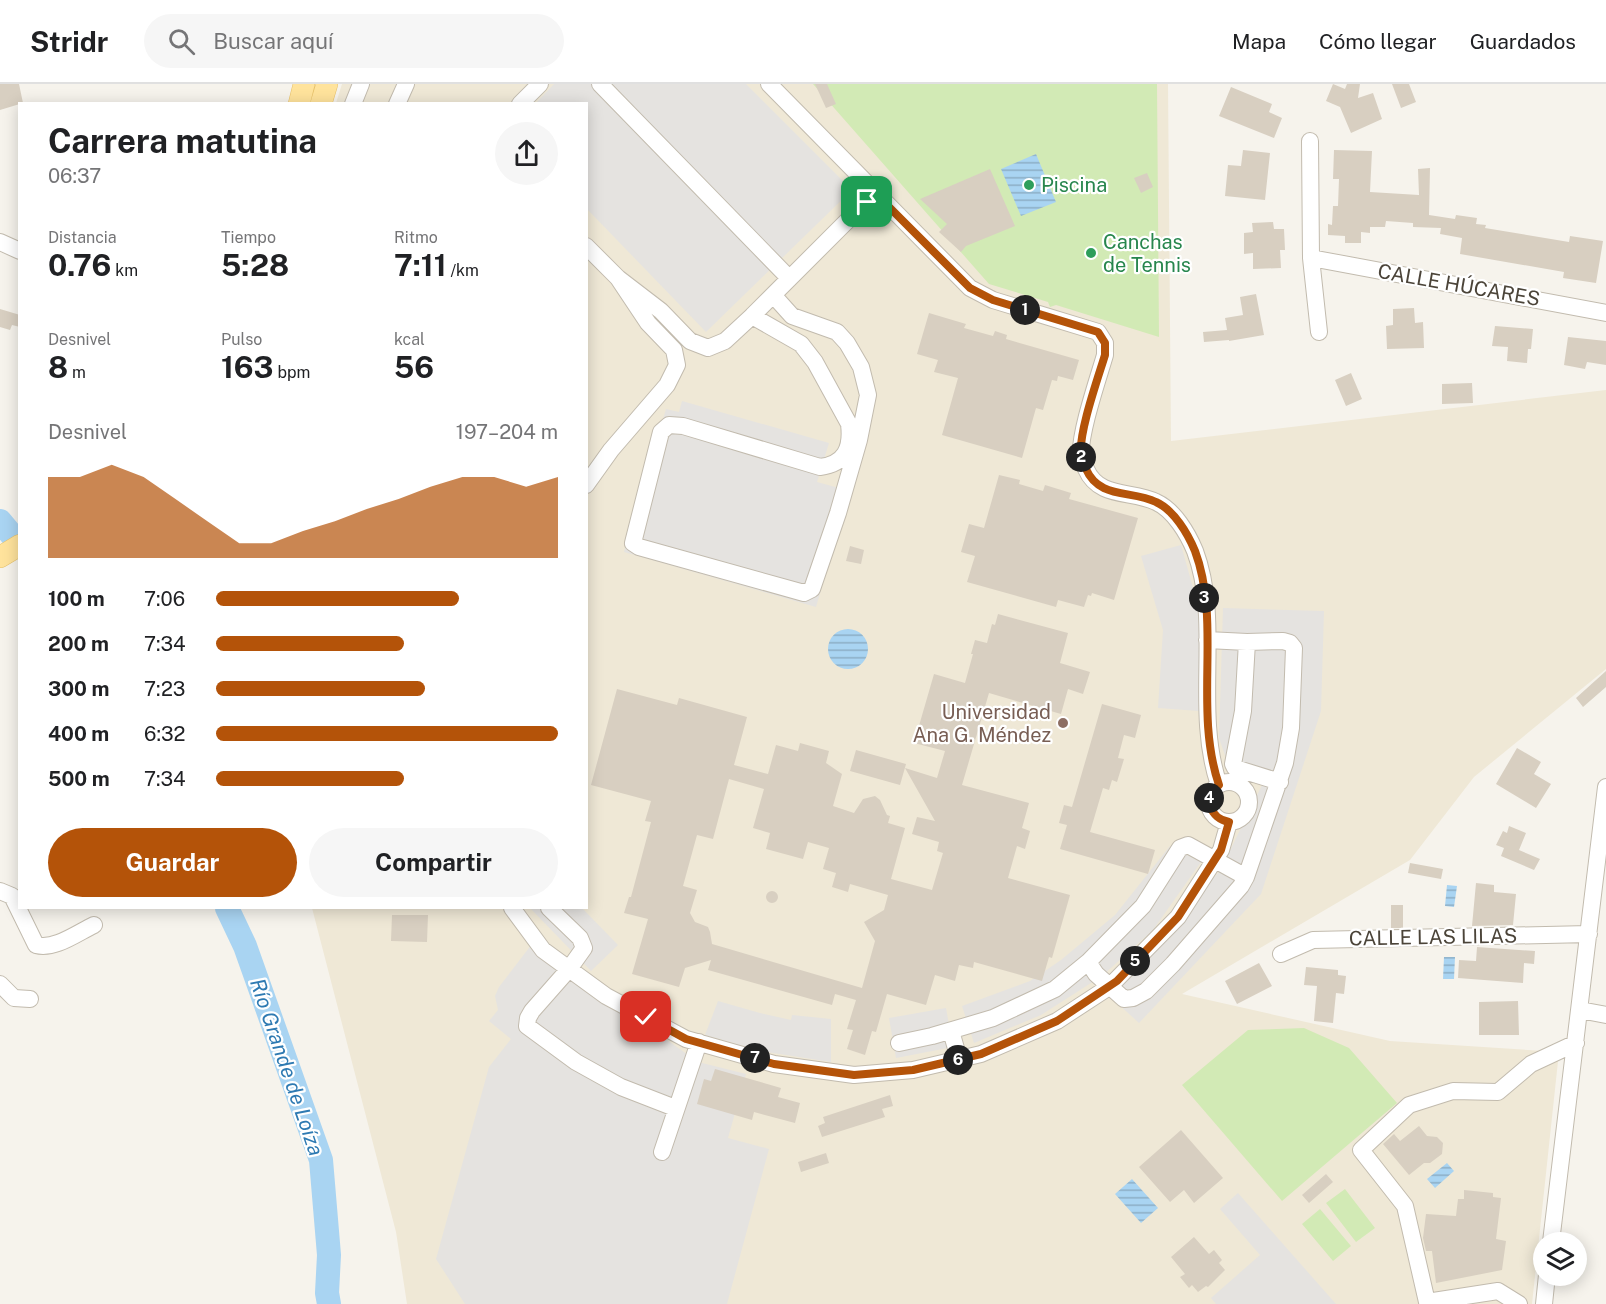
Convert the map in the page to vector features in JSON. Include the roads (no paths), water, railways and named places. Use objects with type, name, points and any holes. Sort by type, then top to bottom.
[{"type":"main road","points":[[300,102],[304,84]]},
{"type":"main road","points":[[322,102],[327,84]]},
{"type":"main road","points":[[0,557],[18,546]]},
{"type":"street","points":[[354,102],[361,84]]},
{"type":"street","points":[[398,102],[406,84]]},
{"type":"street","points":[[522,102],[540,84]]},
{"type":"street","points":[[600,84],[789,278]]},
{"type":"street","points":[[769,84],[970,288],[993,300],[1098,332],[1105,343],[1105,355],[1083,434],[1081,457],[1090,477],[1104,489],[1158,502],[1175,517],[1194,550],[1203,581],[1207,640],[1207,730],[1212,764],[1219,785]]},
{"type":"street","points":[[1310,141],[1311,258],[1319,332]]},
{"type":"street","points":[[588,248],[618,278],[661,310],[690,341],[708,348],[725,341],[774,296],[789,278],[875,193]]},
{"type":"street","points":[[0,242],[18,250]]},
{"type":"street","name":"CALLE HÚCARES","points":[[1311,258],[1606,313]]},
{"type":"street","points":[[588,482],[611,450],[667,385],[677,365],[674,350],[648,322],[618,278]]},
{"type":"street","points":[[752,316],[801,344],[815,362],[849,424],[850,433],[845,454],[832,466],[820,467],[683,426],[664,427],[633,543],[639,547],[799,592],[809,591],[812,589],[838,513],[859,440],[868,394],[861,368],[847,343],[837,332],[792,316],[774,296]]},
{"type":"street","points":[[838,403],[868,394]]},
{"type":"street","points":[[1088,962],[1109,987],[1124,999],[1133,998],[1146,991],[1188,947],[1241,886],[1246,877],[1280,782],[1290,728],[1294,648],[1283,640],[1246,642],[1207,640]]},
{"type":"street","points":[[1246,642],[1243,711],[1233,764],[1235,768],[1280,782]]},
{"type":"street","points":[[1231,782],[1244,788],[1249,803],[1242,817],[1229,822],[1220,820],[1214,815],[1209,800],[1211,793],[1219,785],[1231,782]]},
{"type":"street","points":[[1552,1232],[1606,787]]},
{"type":"street","points":[[513,909],[543,950],[606,996],[686,1039],[774,1064],[854,1075],[913,1070],[981,1054],[1057,1021],[1109,987],[1178,917],[1221,850],[1229,822]]},
{"type":"street","points":[[899,1043],[993,1018],[1055,989],[1088,962],[1143,906],[1180,848],[1188,845],[1246,877]]},
{"type":"street","points":[[0,891],[12,896],[18,908]]},
{"type":"street","points":[[18,909],[36,945],[45,947],[94,925]]},
{"type":"street","points":[[550,909],[583,943],[581,952],[569,969],[532,1011],[527,1026],[576,1062],[621,1087],[675,1108]]},
{"type":"street","name":"CALLE LAS LILAS","points":[[1281,954],[1313,940],[1589,934]]},
{"type":"street","points":[[0,984],[14,998],[30,999]]},
{"type":"street","points":[[1580,1010],[1606,1015]]},
{"type":"street","points":[[951,1031],[959,1059]]},
{"type":"street","points":[[662,1152],[699,1042]]},
{"type":"street","points":[[1519,1304],[1498,1291],[1427,1302],[1405,1206],[1361,1150],[1409,1105],[1453,1091],[1498,1092],[1531,1064],[1576,1043]]},
{"type":"street","points":[[1544,1304],[1546,1286]]},
{"type":"water","name":"Piscina","points":[[1036,154],[1056,202],[1021,216],[1001,169]]},
{"type":"water","points":[[848,629],[862,635],[868,649],[862,663],[848,669],[834,663],[828,649],[834,635]]},
{"type":"water","points":[[1447,885],[1457,886],[1454,907],[1445,906]]},
{"type":"water","points":[[1444,957],[1455,957],[1454,979],[1443,979]]},
{"type":"water","points":[[1447,1163],[1454,1171],[1435,1188],[1427,1179]]},
{"type":"water","points":[[1132,1179],[1158,1208],[1141,1223],[1115,1194]]},
{"type":"waterway","name":"Río Grande de Loíza","points":[[0,521],[18,543]]},
{"type":"waterway","name":"Río Grande de Loíza","points":[[227,909],[245,946],[321,1160],[329,1255],[327,1293],[329,1304]]},
{"type":"place","name":"Piscina","points":[[1029,185]]},
{"type":"place","name":"Canchas de Tennis","points":[[1091,253]]},
{"type":"place","name":"Universidad Ana G. Méndez","points":[[1063,723]]}]
